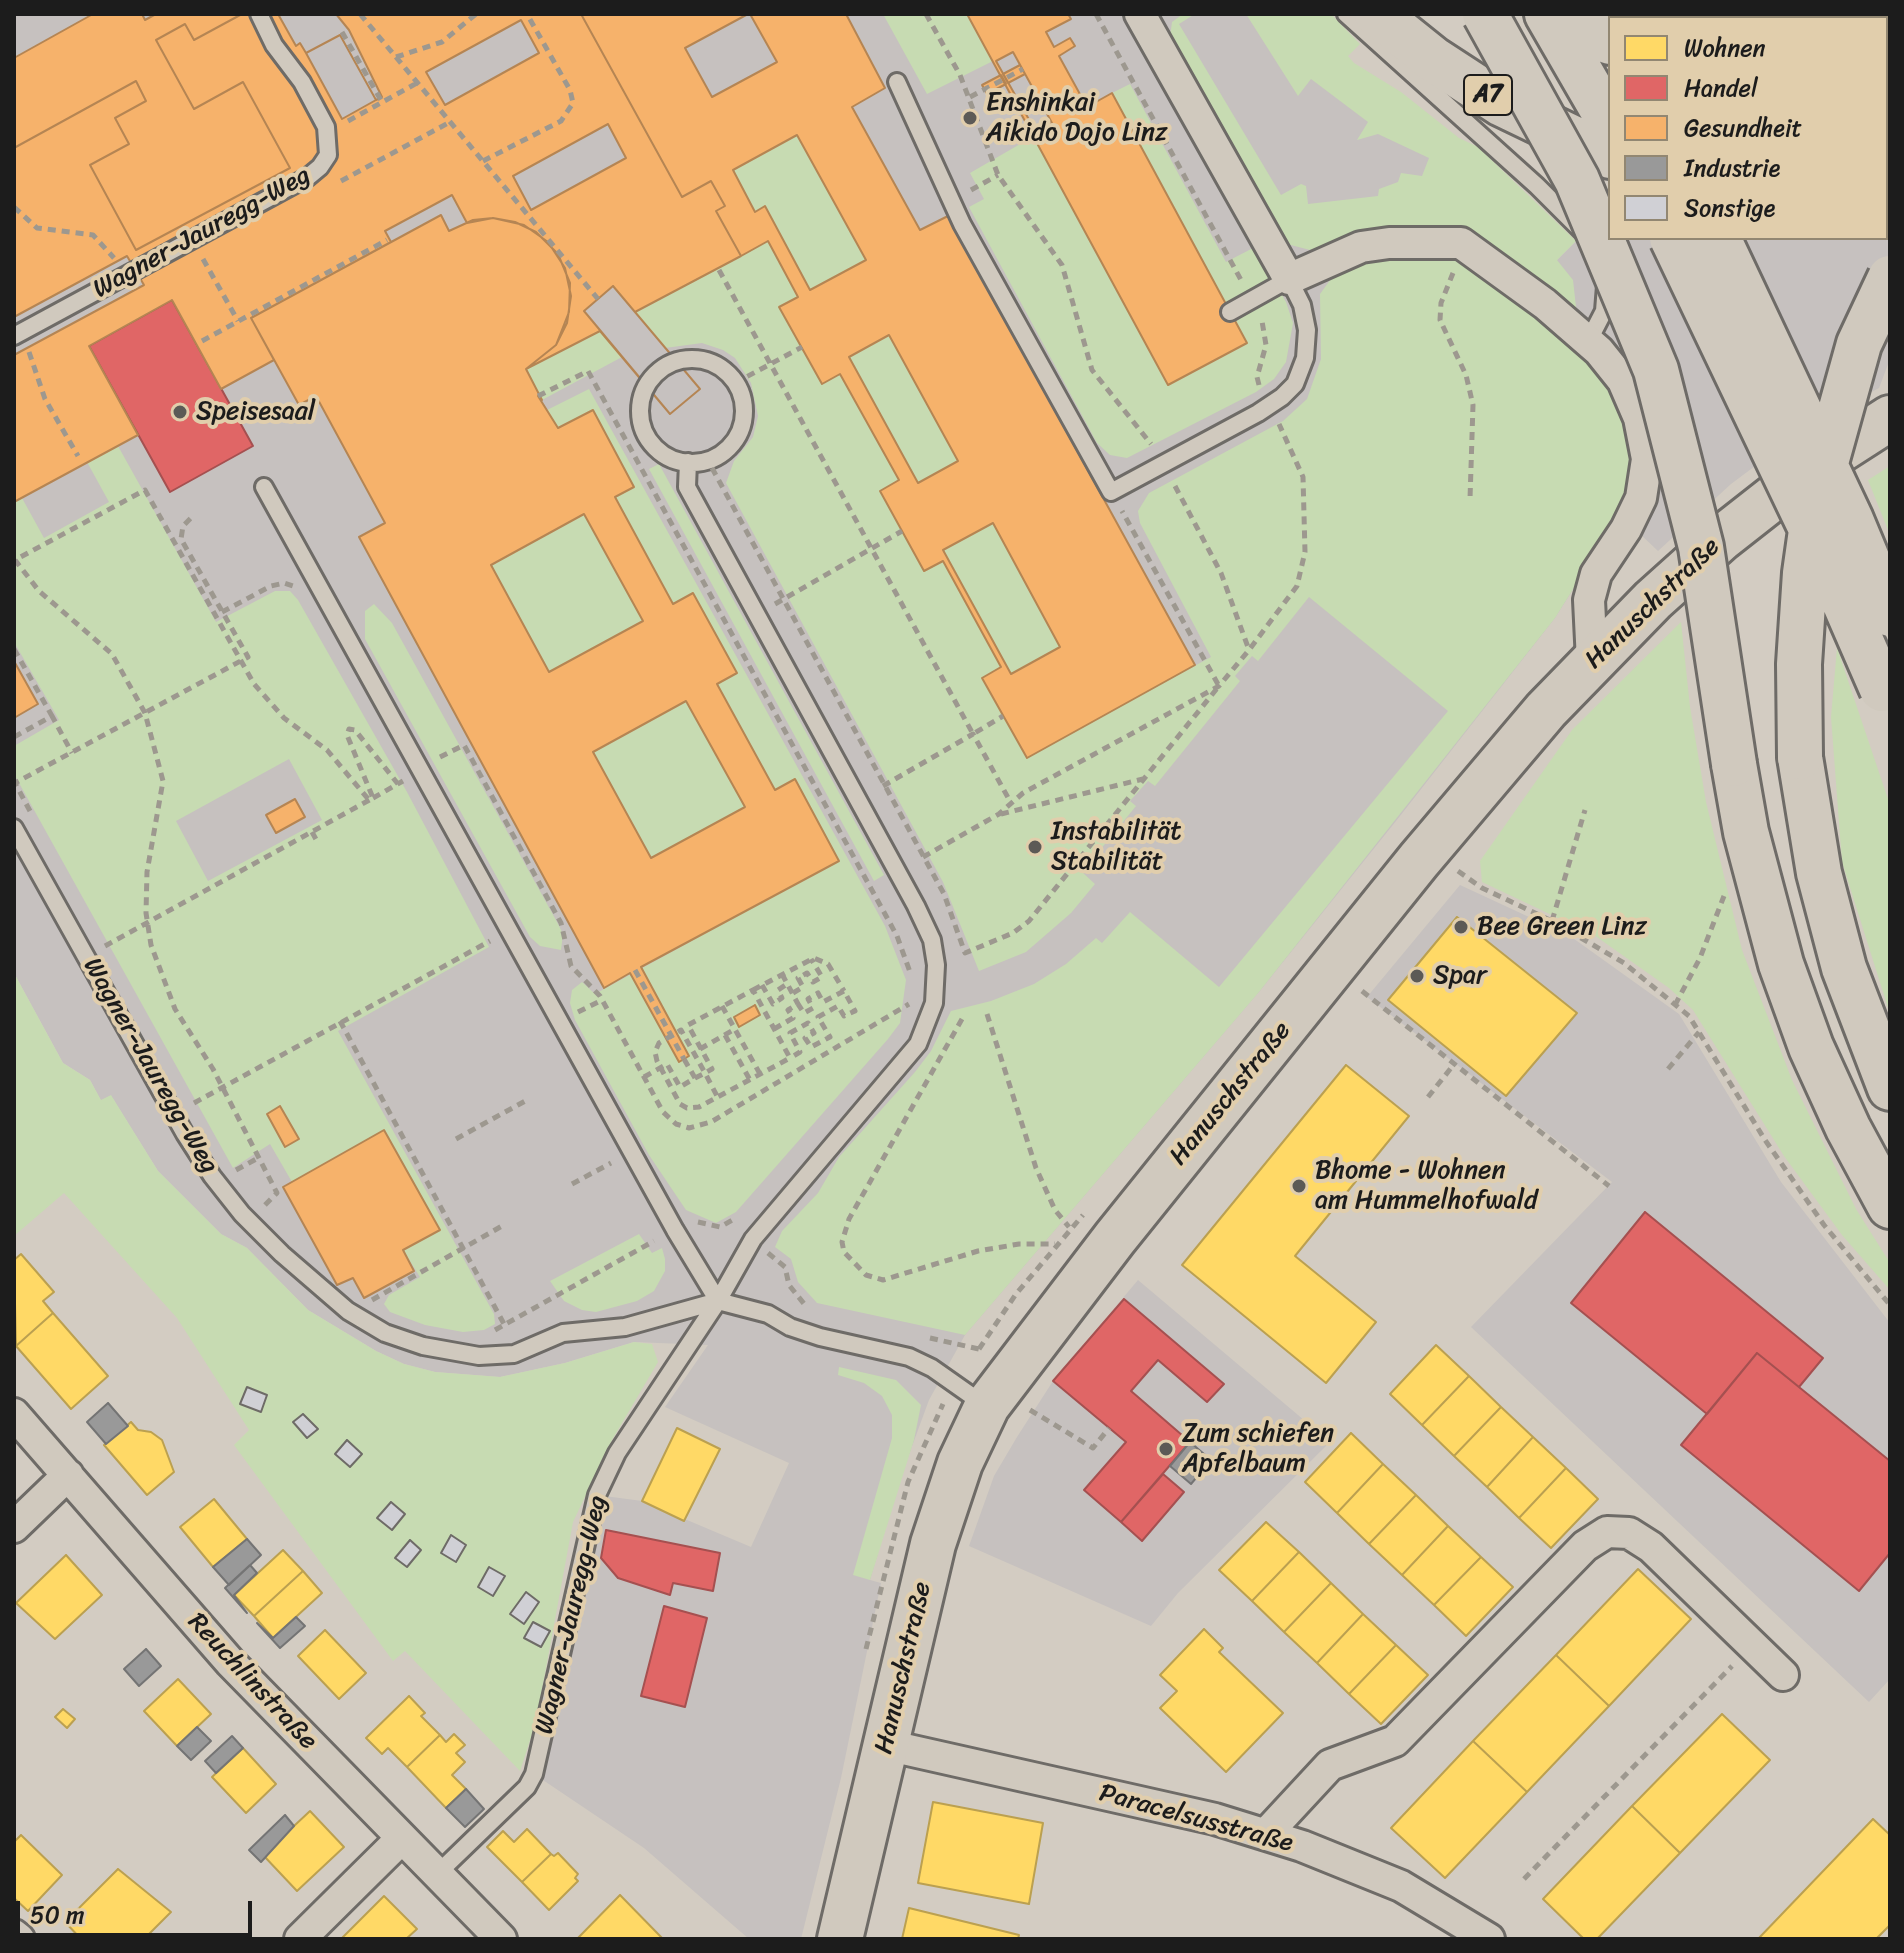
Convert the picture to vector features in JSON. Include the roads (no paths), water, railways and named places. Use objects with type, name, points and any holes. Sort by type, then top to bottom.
[{"type":"main road","name":"A7","points":[[1377,14],[1433,59],[1502,104],[1608,155]]},
{"type":"main road","points":[[1485,14],[1577,180],[1621,277],[1656,370],[1701,547],[1746,832],[1781,964],[1823,1074],[1890,1206]]},
{"type":"main road","points":[[1565,18],[1608,41]]},
{"type":"main road","points":[[1565,18],[1608,118]]},
{"type":"main road","points":[[1673,240],[1825,558],[1886,700]]},
{"type":"main road","points":[[1719,240],[1851,520],[1890,614]]},
{"type":"main road","points":[[1890,278],[1859,344],[1815,502],[1805,573],[1799,664],[1800,757],[1819,873],[1837,941],[1890,1088]]},
{"type":"main road","name":"Hanuschstraße","points":[[840,1939],[946,1502],[1065,1301],[1497,764],[1592,661],[1722,538],[1806,472],[1890,418]]},
{"type":"street","points":[[1140,14],[1289,279],[1361,247],[1389,243],[1461,243],[1545,304],[1588,342],[1623,381],[1639,418],[1647,459],[1641,498],[1626,529],[1596,574],[1589,600],[1592,661]]},
{"type":"street","name":"Reuchlinstraße","points":[[14,1414],[230,1662],[501,1939]]},
{"type":"street","points":[[14,1527],[68,1475]]},
{"type":"street","points":[[1266,1834],[1330,1765],[1395,1741],[1585,1546],[1607,1532],[1629,1533],[1651,1547],[1783,1675]]},
{"type":"street","name":"Paracelsusstraße","points":[[886,1745],[1215,1819],[1266,1834],[1401,1886],[1489,1939]]},
{"type":"street","points":[[300,1939],[402,1838]]},
{"type":"street","points":[[14,1935],[19,1939]]},
{"type":"lane","name":"Wagner-Jauregg-Weg","points":[[14,336],[308,177],[328,155],[328,133],[302,82],[274,45],[259,14]]},
{"type":"lane","points":[[1346,14],[1537,186],[1593,246],[1607,294],[1604,311],[1588,342]]},
{"type":"lane","points":[[897,82],[956,212],[1111,492],[1258,413],[1295,384],[1305,358],[1307,330],[1302,305],[1289,279],[1230,312]]},
{"type":"lane","points":[[690,359],[720,367],[735,383],[744,412],[740,430],[731,445],[708,460],[688,462],[664,454],[651,442],[643,428],[640,410],[650,380],[661,369],[690,359]]},
{"type":"lane","points":[[688,462],[687,487],[932,940],[936,965],[934,1003],[918,1044],[753,1239],[718,1301]]},
{"type":"lane","points":[[264,487],[675,1230],[718,1301],[768,1314],[790,1327],[820,1337],[909,1357],[1003,1405]]},
{"type":"lane","name":"Wagner-Jauregg-Weg","points":[[14,828],[185,1134],[212,1176],[242,1214],[282,1254],[348,1311],[385,1333],[423,1346],[479,1356],[514,1354],[563,1333],[625,1327],[718,1301]]},
{"type":"lane","name":"Wagner-Jauregg-Weg","points":[[437,1874],[527,1787],[534,1774],[597,1495],[617,1453],[718,1301]]},
{"type":"place","name":"Enshinkai Aikido Dojo Linz","points":[[970,118]]},
{"type":"place","name":"Speisesaal","points":[[180,412]]},
{"type":"place","name":"Instabilität Stabilität","points":[[1035,847]]},
{"type":"place","name":"Bee Green Linz","points":[[1461,927]]},
{"type":"place","name":"Spar","points":[[1417,976]]},
{"type":"place","name":"Bhome - Wohnen am Hummelhofwald","points":[[1299,1186]]},
{"type":"place","name":"Zum schiefen Apfelbaum","points":[[1166,1449]]}]
